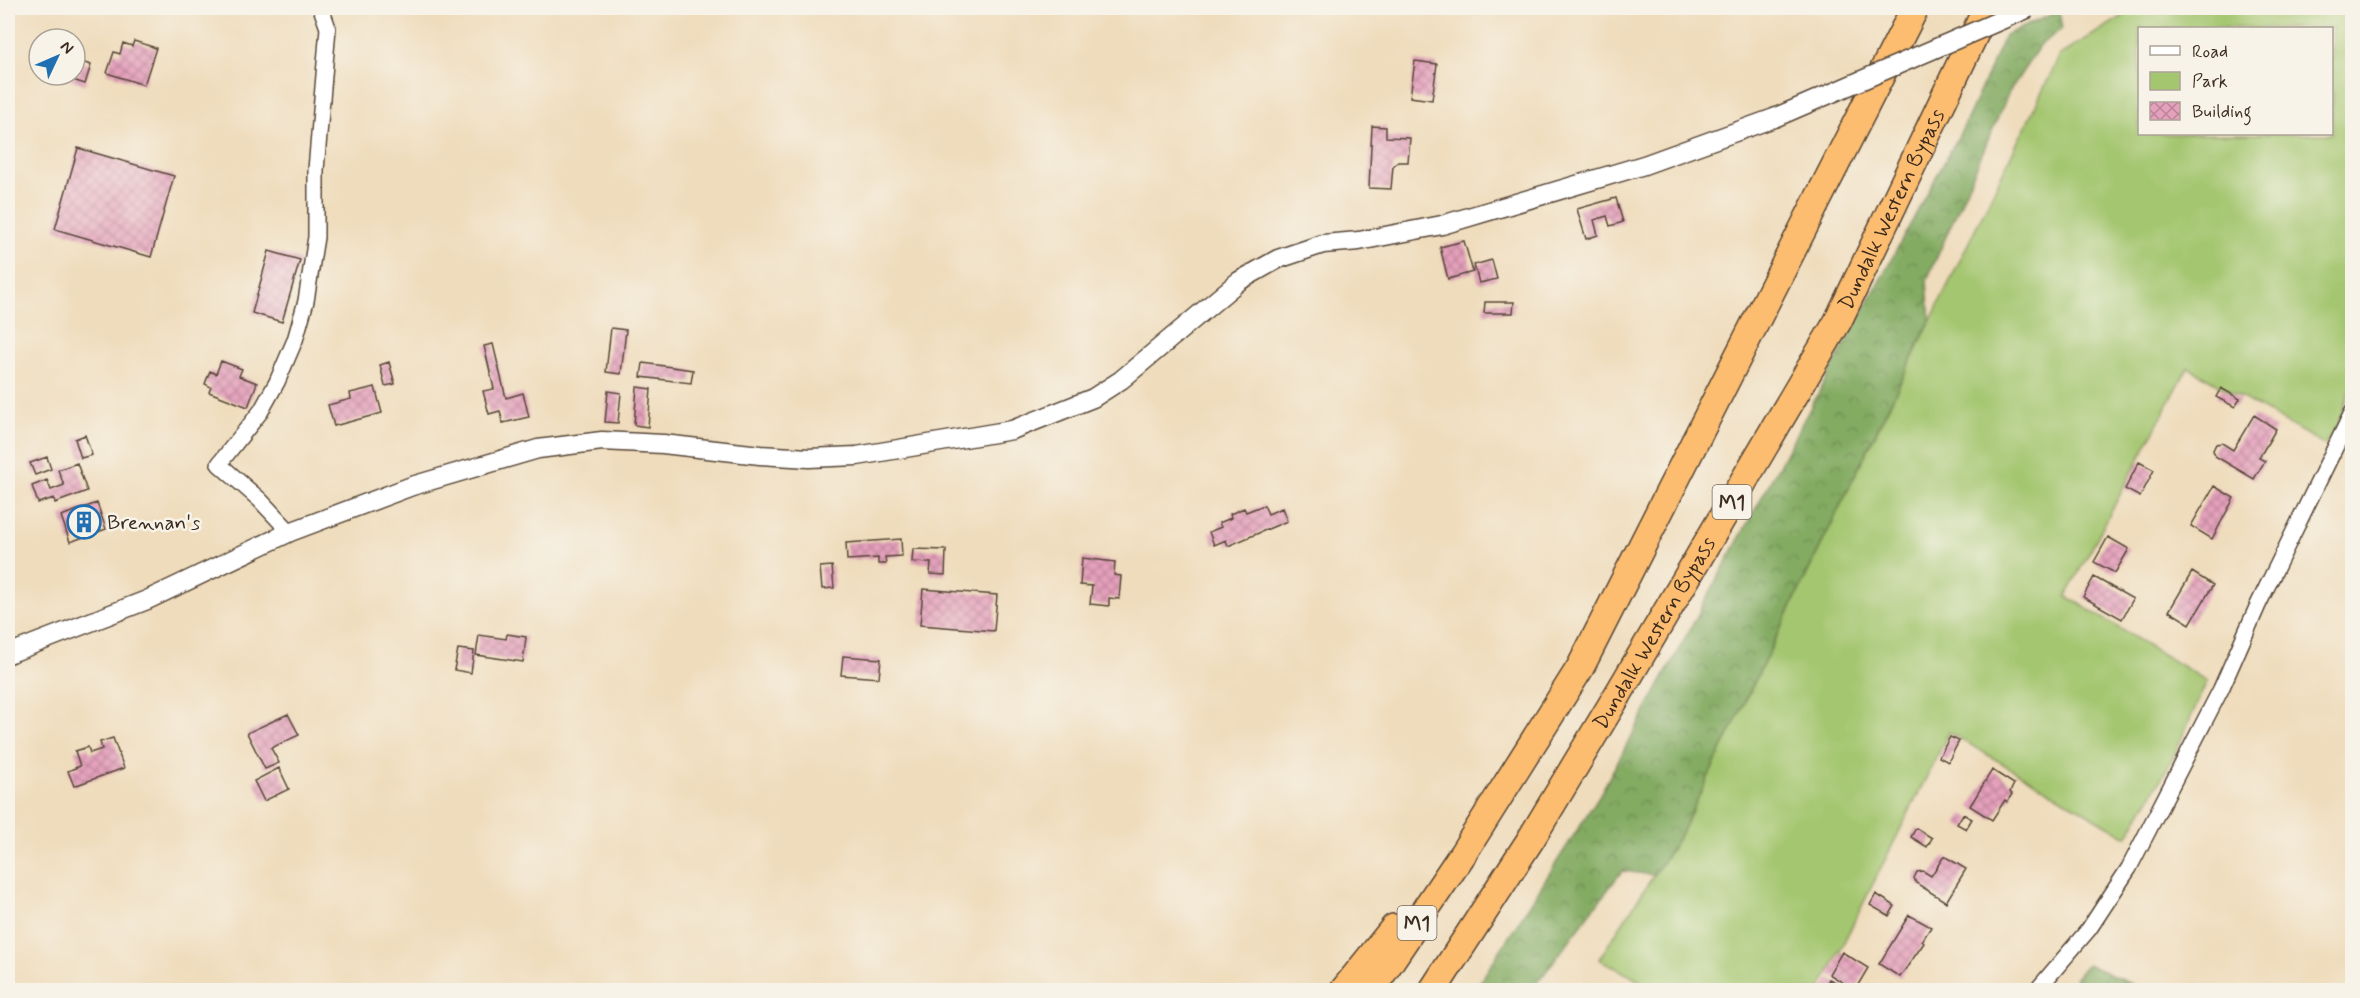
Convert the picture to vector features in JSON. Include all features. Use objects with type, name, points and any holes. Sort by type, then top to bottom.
[{"type":"highway","name":"M1","points":[[1371,990],[1462,855],[1580,668],[1915,8]]},
{"type":"highway","name":"Dundalk Western Bypass","points":[[1437,986],[1617,696],[1838,321],[1987,8]]},
{"type":"highway","points":[[1344,990],[1412,904],[1462,855]]},
{"type":"street","points":[[290,532],[260,500],[219,464],[261,411],[277,382],[295,340],[306,301],[316,237],[316,170],[328,28],[321,8]]},
{"type":"street","points":[[8,654],[147,600],[290,532],[412,486],[538,449],[602,441],[663,444],[809,458],[868,454],[1012,430],[1092,398],[1121,380],[1239,280],[1278,260],[1323,244],[1359,241],[1442,225],[1644,165],[1774,118],[2029,8]]},
{"type":"street","points":[[2037,990],[2089,929],[2130,868],[2221,689],[2258,605],[2352,413]]},
{"type":"green space","points":[[2136,8],[2352,8],[2352,384],[2338,424],[2325,445],[2188,367],[2066,596],[2207,681],[2172,760],[2127,837],[1949,732],[1820,990],[1657,990],[1599,959],[1680,835],[2060,55]]},
{"type":"green space","points":[[2059,11],[2062,29],[2040,45],[2009,92],[1927,280],[1930,321],[1680,835],[1654,875],[1622,871],[1532,990],[1475,990],[1599,796],[1964,126],[2005,35]]},
{"type":"green space","points":[[2087,964],[2144,990],[2087,990],[2075,978]]},
{"type":"building","points":[[134,41],[156,48],[144,85],[107,73],[114,52],[120,54],[123,43],[132,46]]},
{"type":"building","points":[[1415,61],[1437,64],[1432,100],[1410,97]]},
{"type":"building","points":[[87,64],[91,65],[87,78]]},
{"type":"building","points":[[1372,126],[1386,127],[1386,137],[1410,138],[1408,162],[1398,162],[1393,166],[1391,189],[1369,188]]},
{"type":"building","points":[[78,148],[174,176],[151,257],[55,229]]},
{"type":"building","points":[[1616,198],[1623,222],[1610,226],[1607,216],[1594,220],[1598,235],[1586,239],[1577,209]]},
{"type":"building","points":[[1464,241],[1473,272],[1448,279],[1440,247]]},
{"type":"building","points":[[269,251],[300,260],[282,322],[252,313]]},
{"type":"building","points":[[1492,260],[1497,279],[1479,283],[1474,265]]},
{"type":"building","points":[[1485,302],[1514,302],[1513,313],[1484,313]]},
{"type":"building","points":[[611,328],[626,330],[621,374],[606,372]]},
{"type":"building","points":[[493,344],[506,398],[523,393],[529,417],[503,423],[500,411],[489,414],[483,391],[494,389],[484,346]]},
{"type":"building","points":[[221,361],[242,369],[239,376],[257,383],[248,407],[209,392],[211,387],[205,384],[210,371],[216,374]]},
{"type":"building","points":[[389,362],[395,384],[385,386],[380,365]]},
{"type":"building","points":[[643,363],[693,370],[691,383],[641,377]]},
{"type":"building","points":[[375,387],[382,413],[334,426],[328,405],[351,399],[350,393]]},
{"type":"building","points":[[637,387],[651,389],[648,427],[634,425]]},
{"type":"building","points":[[2221,388],[2240,399],[2235,407],[2216,397]]},
{"type":"building","points":[[608,391],[621,393],[618,423],[605,422]]},
{"type":"building","points":[[2254,415],[2276,429],[2259,458],[2265,461],[2254,479],[2215,456],[2213,450],[2216,444],[2222,443],[2233,450]]},
{"type":"building","points":[[85,435],[92,455],[81,458],[75,439]]},
{"type":"building","points":[[47,457],[51,469],[35,475],[30,463]]},
{"type":"building","points":[[2139,462],[2154,470],[2140,497],[2125,489]]},
{"type":"building","points":[[77,463],[87,491],[55,503],[54,498],[38,503],[32,486],[47,480],[51,490],[64,485],[58,470]]},
{"type":"building","points":[[2214,486],[2234,498],[2212,539],[2191,526]]},
{"type":"building","name":"Brennan's","points":[[97,503],[106,529],[70,542],[61,516]]},
{"type":"building","points":[[1264,505],[1268,514],[1282,508],[1287,521],[1228,546],[1226,540],[1214,545],[1209,532],[1221,527],[1219,523],[1231,518],[1230,514],[1244,508],[1246,512]]},
{"type":"building","points":[[2108,537],[2129,549],[2115,573],[2094,562]]},
{"type":"building","points":[[901,539],[902,556],[885,557],[886,564],[878,564],[878,558],[847,560],[846,543]]},
{"type":"building","points":[[913,549],[946,550],[945,575],[930,574],[931,563],[912,562]]},
{"type":"building","points":[[1082,558],[1115,562],[1114,575],[1121,576],[1119,599],[1109,598],[1109,606],[1090,604],[1092,586],[1080,585]]},
{"type":"building","points":[[832,566],[834,588],[822,589],[820,567]]},
{"type":"building","points":[[2192,572],[2213,585],[2190,624],[2169,611]]},
{"type":"building","points":[[2094,577],[2133,599],[2122,619],[2083,597]]},
{"type":"building","points":[[923,589],[997,595],[994,631],[920,625]]},
{"type":"building","points":[[507,634],[526,637],[523,662],[476,655],[479,635],[506,639]]},
{"type":"building","points":[[458,649],[474,651],[471,673],[454,670]]},
{"type":"building","points":[[843,656],[881,659],[879,678],[841,675]]},
{"type":"building","points":[[288,714],[299,735],[271,748],[279,763],[265,769],[247,733]]},
{"type":"building","points":[[1950,737],[1959,741],[1948,762],[1939,757]]},
{"type":"building","points":[[113,738],[124,768],[74,786],[68,771],[80,766],[75,751],[88,747],[90,753],[102,749],[100,742]]},
{"type":"building","points":[[279,768],[289,789],[264,801],[254,781]]},
{"type":"building","points":[[1992,770],[2014,784],[2010,792],[2012,794],[2007,802],[2005,800],[1992,820],[1970,806]]},
{"type":"building","points":[[1963,814],[1972,819],[1966,829],[1957,824]]},
{"type":"building","points":[[1916,828],[1932,838],[1927,847],[1911,837]]},
{"type":"building","points":[[1944,856],[1966,869],[1946,902],[1916,883],[1914,878],[1917,872],[1923,871],[1931,876]]},
{"type":"building","points":[[1876,894],[1895,906],[1889,916],[1870,905]]},
{"type":"building","points":[[1909,915],[1931,927],[1922,941],[1924,943],[1900,977],[1879,964]]},
{"type":"building","points":[[1842,952],[1868,968],[1855,990],[1829,974]]},
{"type":"building","points":[[1829,979],[1847,988],[1845,990],[1823,990]]},
{"type":"place","name":"Brennan's","points":[[84,522]]}]
